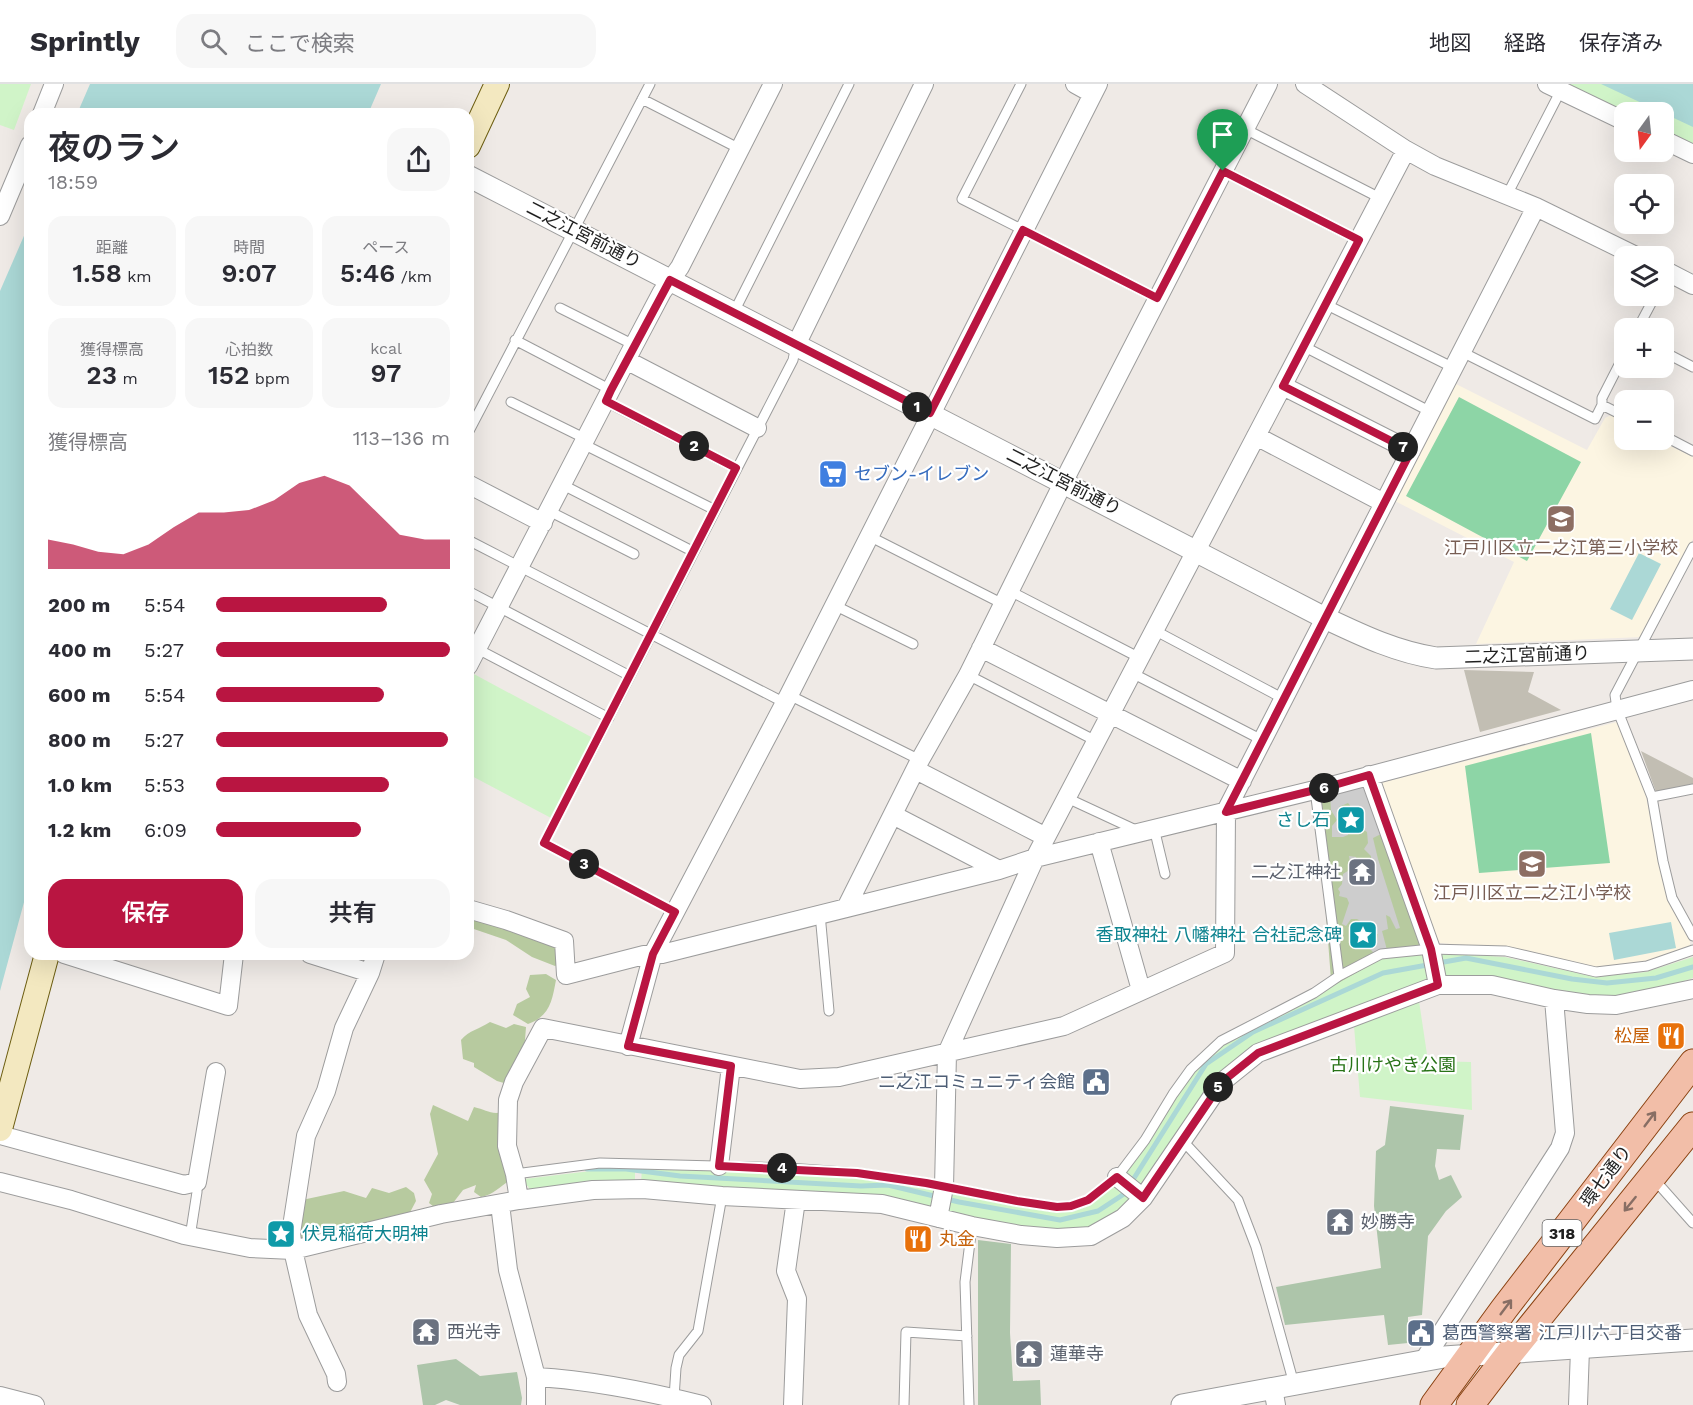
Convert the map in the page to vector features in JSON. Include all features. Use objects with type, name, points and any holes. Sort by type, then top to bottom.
[{"type":"main road","points":[[474,133],[497,84]]},
{"type":"main road","points":[[0,1129],[45,960]]},
{"type":"main road","name":"環七通り","points":[[1434,1405],[1693,1063]]},
{"type":"main road","name":"環七通り","points":[[1470,1405],[1693,1126]]},
{"type":"street","points":[[44,108],[54,84]]},
{"type":"street","points":[[474,644],[499,607],[630,352],[670,280],[680,267],[773,84]]},
{"type":"street","points":[[796,345],[924,84]]},
{"type":"street","points":[[628,1046],[653,954],[787,699],[1095,89],[1075,84]]},
{"type":"street","points":[[846,908],[918,765],[968,675],[1157,298],[1268,84]]},
{"type":"street","points":[[1305,84],[1434,166],[1536,207],[1616,246]]},
{"type":"street","points":[[1554,87],[1614,116]]},
{"type":"street","points":[[1674,145],[1693,154]]},
{"type":"street","points":[[938,1218],[944,1187],[947,1053],[1035,858],[1406,150]]},
{"type":"street","points":[[0,216],[24,159]]},
{"type":"street","name":"二之江宮前通り","points":[[474,179],[1325,618],[1385,645],[1412,654],[1436,658],[1693,649]]},
{"type":"street","points":[[519,1200],[507,1146],[508,1100],[514,1082],[543,1028],[800,1079],[839,1077],[1064,1026],[1225,953],[1226,812],[1536,207]]},
{"type":"street","points":[[1674,278],[1693,285]]},
{"type":"street","points":[[630,352],[757,428]]},
{"type":"street","points":[[1283,386],[1411,451]]},
{"type":"street","points":[[1256,436],[1384,502]]},
{"type":"street","points":[[474,487],[546,517]]},
{"type":"street","points":[[981,648],[1242,781]]},
{"type":"street","points":[[474,911],[564,941],[566,975],[673,951],[999,870],[1035,858],[1315,790],[1693,690]]},
{"type":"street","points":[[918,765],[1046,837]]},
{"type":"street","points":[[1369,775],[1432,950],[1437,980]]},
{"type":"street","points":[[893,814],[999,870]]},
{"type":"street","points":[[1099,842],[1141,990]]},
{"type":"street","points":[[83,960],[228,1006],[233,960]]},
{"type":"street","points":[[329,960],[370,973]]},
{"type":"street","points":[[337,1382],[336,1374],[308,1315],[291,1233],[306,1136],[326,1091],[344,1028],[374,960]]},
{"type":"street","points":[[0,1182],[71,1200],[190,1237],[250,1248],[293,1250],[441,1214],[519,1200],[593,1190],[641,1189],[722,1196],[882,1204],[972,1226],[1021,1235],[1057,1239],[1091,1236],[1123,1218],[1143,1198],[1222,1082],[1258,1053],[1437,980],[1492,985],[1588,1004],[1616,1005],[1693,989]]},
{"type":"street","points":[[1424,1360],[1560,1148],[1565,1133],[1554,999]]},
{"type":"street","points":[[719,1166],[731,1066]]},
{"type":"street","points":[[0,1135],[184,1185],[197,1182],[216,1072]]},
{"type":"street","points":[[1117,1177],[1143,1198]]},
{"type":"street","points":[[793,1405],[797,1299],[786,1271],[796,1200]]},
{"type":"street","points":[[500,1204],[508,1270],[536,1377],[536,1405]]},
{"type":"street","points":[[1182,1405],[1281,1392],[1424,1360],[1471,1354],[1509,1354],[1693,1340]]},
{"type":"street","points":[[1578,1405],[1580,1349]]},
{"type":"street","points":[[536,1377],[558,1378],[702,1405]]},
{"type":"street","points":[[0,1396],[35,1405]]},
{"type":"lane","points":[[474,412],[574,231],[650,84]]},
{"type":"lane","points":[[734,312],[849,84]]},
{"type":"lane","points":[[1021,84],[962,199],[1157,298]]},
{"type":"lane","points":[[1507,195],[1554,87]]},
{"type":"lane","points":[[642,99],[740,149]]},
{"type":"lane","points":[[1245,129],[1380,198]]},
{"type":"lane","points":[[1223,171],[1359,240]]},
{"type":"lane","points":[[1325,304],[1595,419],[1602,405],[1602,398],[1614,375]]},
{"type":"lane","points":[[560,308],[630,352]]},
{"type":"lane","points":[[515,340],[736,468]]},
{"type":"lane","points":[[675,912],[544,843],[793,360],[796,345]]},
{"type":"lane","points":[[1303,346],[1431,412]]},
{"type":"lane","points":[[1674,357],[1693,367]]},
{"type":"lane","points":[[511,402],[715,510]]},
{"type":"lane","points":[[1602,405],[1614,411]]},
{"type":"lane","points":[[1674,441],[1693,451]]},
{"type":"lane","points":[[563,485],[693,552]]},
{"type":"lane","points":[[546,517],[634,554]]},
{"type":"lane","points":[[869,536],[1006,598],[1136,665],[1263,740]]},
{"type":"lane","points":[[474,543],[651,634],[918,765]]},
{"type":"lane","points":[[1693,547],[1615,695],[1617,709],[1652,797],[1672,898],[1693,936]]},
{"type":"lane","points":[[474,594],[630,676]]},
{"type":"lane","points":[[834,605],[912,644]]},
{"type":"lane","points":[[1154,630],[1284,699]]},
{"type":"lane","points":[[474,647],[609,718]]},
{"type":"lane","points":[[968,675],[1096,741]]},
{"type":"lane","points":[[1652,797],[1693,789]]},
{"type":"lane","points":[[1315,790],[1339,976]]},
{"type":"lane","points":[[1067,798],[1148,830],[1165,874]]},
{"type":"lane","points":[[820,914],[829,1011]]},
{"type":"lane","points":[[515,1174],[600,1163],[857,1173],[1017,1201],[1057,1207],[1071,1206],[1088,1200],[1117,1177],[1145,1140],[1191,1069],[1221,1041],[1314,993],[1339,976],[1381,954],[1432,950],[1506,951],[1596,972],[1647,966],[1693,950]]},
{"type":"lane","points":[[1182,1140],[1238,1200],[1256,1247],[1281,1392]]},
{"type":"lane","points":[[1651,1177],[1693,1222]]},
{"type":"lane","points":[[190,1237],[197,1182]]},
{"type":"lane","points":[[674,1398],[679,1355],[698,1331],[722,1196]]},
{"type":"lane","points":[[969,1405],[965,1282],[972,1226]]},
{"type":"lane","points":[[904,1405],[906,1332],[967,1336]]},
{"type":"shaded area","name":"江戸川区立二之江第三小学校","points":[[1452,382],[1587,450],[1605,418],[1611,415],[1614,417],[1614,450],[1674,450],[1674,448],[1693,457],[1693,539],[1642,637],[1476,644],[1514,562],[1391,499]]},
{"type":"shaded area","points":[[1464,670],[1534,672],[1528,692],[1561,710],[1480,732]]},
{"type":"shaded area","name":"江戸川区立二之江小学校","points":[[1617,722],[1644,787],[1667,898],[1690,940],[1690,946],[1647,964],[1601,969],[1489,947],[1440,943],[1429,934],[1377,784]]},
{"type":"shaded area","points":[[1641,751],[1693,778],[1693,785],[1656,792]]},
{"type":"shaded area","name":"二之江神社","points":[[1365,784],[1421,945],[1343,970],[1319,799]]},
{"type":"green space","points":[[0,84],[31,84],[14,130],[0,125]]},
{"type":"green space","points":[[1553,84],[1693,84],[1693,152],[1674,143],[1674,102],[1614,102],[1614,108]]},
{"type":"green space","points":[[1459,397],[1581,462],[1527,561],[1406,496]]},
{"type":"green space","points":[[474,674],[593,738],[553,819],[474,777]]},
{"type":"green space","points":[[1591,733],[1610,863],[1479,873],[1465,766]]},
{"type":"green space","points":[[1330,794],[1331,810],[1337,820],[1332,826],[1332,837],[1348,835],[1348,827],[1343,829],[1341,827],[1338,813],[1339,807],[1348,803],[1357,816],[1357,825],[1367,832],[1368,843],[1364,849],[1371,856],[1371,868],[1361,871],[1356,857],[1349,856],[1351,869],[1343,874],[1342,884],[1338,889],[1339,896],[1347,898],[1349,903],[1342,924],[1346,926],[1351,919],[1357,919],[1364,923],[1366,932],[1378,934],[1377,942],[1373,942],[1370,949],[1375,954],[1387,950],[1382,931],[1388,929],[1386,915],[1390,917],[1396,929],[1400,928],[1373,838],[1385,835],[1419,923],[1422,954],[1347,997],[1331,980],[1317,796]]},
{"type":"green space","points":[[474,916],[558,944],[561,962],[555,966],[532,957],[506,940],[474,929]]},
{"type":"green space","points":[[1435,953],[1505,957],[1595,977],[1646,972],[1693,957],[1693,978],[1657,990],[1606,998],[1497,979],[1332,1016],[1300,1027],[1254,1048],[1176,1137],[1120,1214],[1089,1230],[1045,1230],[952,1213],[641,1184],[642,1167],[849,1176],[889,1180],[1003,1202],[1073,1208],[1093,1202],[1114,1185],[1193,1072],[1226,1042],[1300,1005],[1382,958]]},
{"type":"green space","points":[[546,974],[556,980],[549,1007],[541,1017],[528,1024],[513,1015],[517,1004],[530,997],[526,989],[530,975]]},
{"type":"green space","name":"古川けやき公園","points":[[1419,1001],[1428,1061],[1471,1062],[1472,1110],[1360,1097],[1354,1026]]},
{"type":"green space","points":[[490,1022],[506,1028],[514,1024],[526,1027],[523,1066],[518,1087],[497,1081],[474,1067],[474,1063],[463,1059],[461,1040]]},
{"type":"green space","points":[[433,1105],[468,1121],[474,1107],[493,1113],[506,1111],[512,1179],[486,1196],[481,1197],[474,1192],[476,1185],[463,1190],[453,1203],[438,1210],[429,1203],[432,1194],[424,1180],[438,1154],[430,1114]]},
{"type":"green space","points":[[1390,1106],[1464,1115],[1460,1150],[1437,1149],[1435,1166],[1439,1180],[1451,1175],[1462,1197],[1446,1211],[1428,1236],[1422,1315],[1408,1317],[1408,1343],[1388,1345],[1384,1315],[1285,1325],[1276,1287],[1381,1268],[1374,1206],[1376,1151],[1385,1145]]},
{"type":"green space","points":[[608,1169],[635,1171],[635,1180],[529,1189],[525,1186],[524,1179]]},
{"type":"green space","points":[[406,1187],[414,1193],[416,1201],[407,1218],[307,1241],[299,1236],[302,1200],[344,1191],[366,1198],[372,1188],[389,1193]]},
{"type":"green space","points":[[978,1240],[1011,1244],[1010,1333],[1013,1381],[1040,1380],[1041,1405],[978,1405]]},
{"type":"green space","points":[[456,1359],[480,1376],[517,1372],[522,1398],[521,1405],[460,1405],[446,1400],[435,1405],[423,1405],[417,1365]]},
{"type":"water","points":[[90,84],[381,84],[371,108],[80,108]]},
{"type":"water","points":[[1601,84],[1693,84],[1693,127],[1674,118],[1674,102],[1640,102]]},
{"type":"water","points":[[24,236],[24,902],[0,991],[0,291]]},
{"type":"water","points":[[1639,553],[1661,564],[1632,620],[1610,609]]},
{"type":"water","points":[[1671,922],[1676,948],[1614,960],[1609,933]]},
{"type":"waterway","points":[[587,1169],[626,1169],[680,1176],[861,1186],[888,1185],[959,1202],[1060,1220],[1098,1211],[1124,1194],[1206,1064],[1253,1032],[1383,973],[1466,958],[1572,979],[1607,983],[1656,978],[1693,967]]},
{"type":"place","name":"セブン-イレブン","points":[[833,474]]},
{"type":"place","name":"江戸川区立二之江第三小学校","points":[[1561,519]]},
{"type":"place","name":"さし石","points":[[1351,820]]},
{"type":"place","name":"江戸川区立二之江小学校","points":[[1532,864]]},
{"type":"place","name":"二之江神社","points":[[1362,872]]},
{"type":"place","name":"香取神社 八幡神社 合社記念碑","points":[[1363,935]]},
{"type":"place","name":"松屋","points":[[1671,1036]]},
{"type":"place","name":"ニ之江コミュニティ会館","points":[[1096,1082]]},
{"type":"place","name":"妙勝寺","points":[[1340,1222]]},
{"type":"place","name":"伏見稲荷大明神","points":[[281,1234]]},
{"type":"place","name":"丸金","points":[[918,1239]]},
{"type":"place","name":"西光寺","points":[[426,1332]]},
{"type":"place","name":"葛西警察署 江戸川六丁目交番","points":[[1421,1333]]},
{"type":"place","name":"蓮華寺","points":[[1029,1354]]},
{"type":"route","points":[[1223,171],[1359,240],[1283,386],[1411,451],[1226,812],[1369,775],[1431,949],[1438,985],[1258,1053],[1222,1082],[1143,1198],[1117,1177],[1088,1200],[1071,1206],[1057,1207],[857,1173],[719,1166],[731,1066],[628,1046],[653,954],[675,912],[544,843],[736,468],[606,401],[611,390],[670,280],[930,413],[1023,230],[1157,298],[1223,171]]}]
